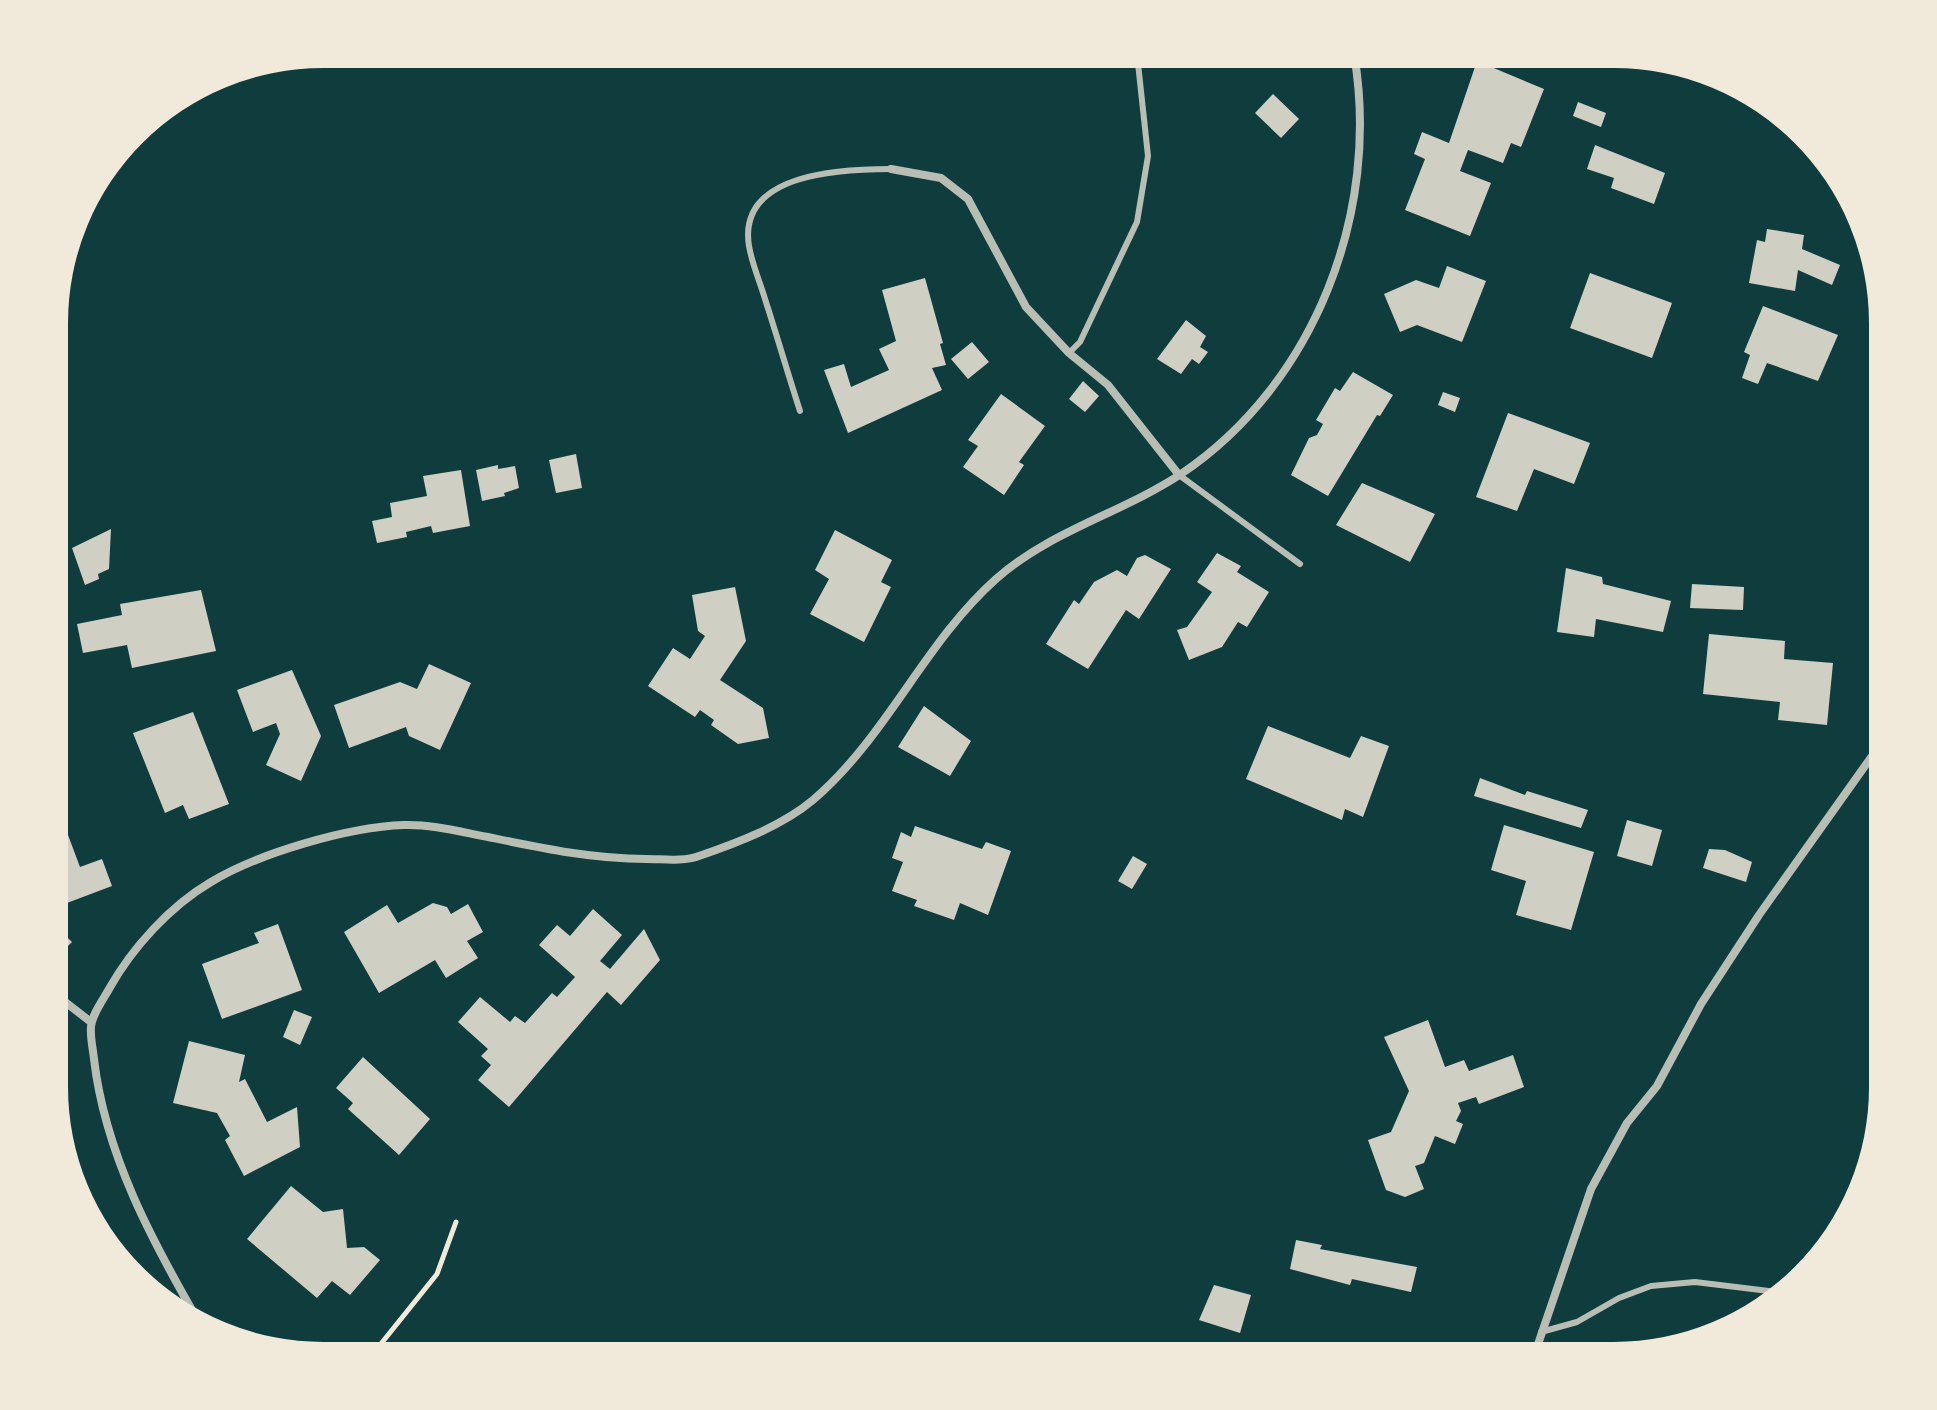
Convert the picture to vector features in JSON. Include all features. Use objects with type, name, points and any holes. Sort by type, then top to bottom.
[{"type":"street","points":[[190,1305],[114,1155],[99,1096],[91,1022],[123,964],[172,912],[211,882],[339,833],[407,825],[601,859],[692,859],[760,832],[808,804],[848,766],[959,616],[998,577],[1037,548],[1179,475],[1229,437],[1274,385],[1330,293],[1361,163],[1360,99],[1356,69]]},
{"type":"street","points":[[891,169],[941,178],[968,199],[1026,307],[1069,353],[1108,385],[1179,475]]},
{"type":"street","points":[[1538,1342],[1591,1189],[1627,1123],[1657,1086],[1701,1004],[1759,915],[1868,762]]},
{"type":"street","points":[[69,1005],[91,1022]]},
{"type":"lane","points":[[1069,353],[1080,342],[1137,222],[1148,156],[1139,69]]},
{"type":"lane","points":[[800,411],[748,244],[753,213],[769,195],[799,177],[847,169],[891,169]]},
{"type":"lane","points":[[1179,475],[1300,564]]},
{"type":"lane","points":[[1541,1332],[1577,1322],[1619,1298],[1651,1286],[1695,1282],[1767,1291]]},
{"type":"path","points":[[383,1341],[437,1274],[456,1222]]},
{"type":"building","points":[[1474,69],[1496,69],[1544,89],[1521,147],[1511,143],[1503,163],[1468,150],[1460,171],[1491,183],[1470,236],[1405,210],[1425,159],[1414,154],[1422,132],[1449,143]]},
{"type":"building","points":[[1273,94],[1299,119],[1281,138],[1255,113]]},
{"type":"building","points":[[1578,102],[1606,113],[1601,127],[1573,116]]},
{"type":"building","points":[[1595,145],[1665,173],[1654,204],[1611,188],[1614,178],[1587,169]]},
{"type":"building","points":[[1767,229],[1804,235],[1802,249],[1840,265],[1832,285],[1798,270],[1795,291],[1749,283],[1757,240],[1765,242]]},
{"type":"building","points":[[1447,266],[1486,281],[1462,342],[1417,325],[1400,332],[1384,294],[1416,280],[1439,288]]},
{"type":"building","points":[[1590,273],[1672,303],[1652,358],[1570,328]]},
{"type":"building","points":[[925,278],[943,343],[940,344],[946,365],[932,368],[942,390],[848,433],[824,370],[844,364],[851,387],[889,370],[879,349],[896,341],[882,290]]},
{"type":"building","points":[[1763,306],[1838,335],[1818,381],[1767,363],[1758,384],[1742,378],[1750,355],[1744,352]]},
{"type":"building","points":[[1186,320],[1206,336],[1200,347],[1208,352],[1199,364],[1192,359],[1181,374],[1157,359]]},
{"type":"building","points":[[972,342],[989,362],[968,379],[951,359]]},
{"type":"building","points":[[1353,372],[1393,395],[1380,416],[1377,415],[1328,496],[1291,475],[1309,438],[1317,435],[1323,424],[1316,420],[1335,388],[1340,391]]},
{"type":"building","points":[[1083,381],[1099,396],[1085,412],[1069,399]]},
{"type":"building","points":[[1443,392],[1460,398],[1455,412],[1438,405]]},
{"type":"building","points":[[1001,394],[1045,426],[1019,462],[1024,465],[1004,495],[963,467],[978,446],[968,440]]},
{"type":"building","points":[[1508,413],[1590,443],[1574,484],[1534,469],[1517,511],[1476,497]]},
{"type":"building","points":[[576,454],[582,488],[556,493],[549,460]]},
{"type":"building","points":[[498,465],[498,469],[515,466],[519,488],[504,493],[505,496],[482,501],[476,470]]},
{"type":"building","points":[[461,470],[470,526],[433,533],[431,526],[406,532],[407,537],[377,543],[372,521],[392,517],[390,503],[427,496],[423,476]]},
{"type":"building","points":[[1362,483],[1435,514],[1410,562],[1336,525]]},
{"type":"building","points":[[111,529],[109,569],[98,574],[99,579],[85,585],[72,548]]},
{"type":"building","points":[[835,530],[892,560],[881,582],[891,587],[864,642],[810,614],[829,579],[815,570]]},
{"type":"building","points":[[1217,553],[1241,566],[1237,572],[1269,592],[1247,627],[1238,622],[1222,647],[1189,660],[1177,630],[1187,627],[1212,592],[1197,582]]},
{"type":"building","points":[[1145,555],[1171,569],[1139,619],[1126,610],[1088,669],[1046,644],[1074,600],[1079,604],[1094,582],[1117,570],[1127,576],[1137,558]]},
{"type":"building","points":[[1566,568],[1602,577],[1603,584],[1671,601],[1663,632],[1596,619],[1594,637],[1557,632]]},
{"type":"building","points":[[1692,584],[1744,587],[1743,610],[1690,608]]},
{"type":"building","points":[[735,587],[746,641],[720,680],[763,708],[769,738],[738,744],[711,725],[714,720],[700,710],[695,717],[648,686],[673,648],[690,659],[705,636],[698,631],[692,595]]},
{"type":"building","points":[[201,590],[216,651],[132,668],[127,645],[83,653],[77,624],[122,615],[120,604]]},
{"type":"building","points":[[1709,634],[1785,641],[1784,659],[1833,663],[1827,725],[1778,720],[1780,702],[1703,694]]},
{"type":"building","points":[[429,664],[471,683],[440,750],[409,736],[406,727],[349,748],[334,705],[400,682],[417,689]]},
{"type":"building","points":[[292,670],[321,736],[301,781],[266,765],[280,734],[276,723],[253,732],[237,690]]},
{"type":"building","points":[[924,706],[971,741],[950,776],[898,747]]},
{"type":"building","points":[[193,712],[229,804],[189,819],[183,805],[165,813],[133,733]]},
{"type":"building","points":[[1268,726],[1350,758],[1361,736],[1389,746],[1363,817],[1345,809],[1342,820],[1246,779]]},
{"type":"building","points":[[1480,778],[1525,795],[1527,791],[1588,810],[1581,828],[1474,796]]},
{"type":"building","points":[[1627,820],[1662,830],[1652,866],[1617,856]]},
{"type":"building","points":[[1504,825],[1594,852],[1571,930],[1516,915],[1526,881],[1491,870]]},
{"type":"building","points":[[915,826],[982,849],[986,842],[1011,851],[988,915],[960,903],[954,920],[914,906],[917,900],[892,891],[903,862],[892,858],[901,832],[911,837]]},
{"type":"building","points":[[69,837],[80,867],[102,859],[112,886],[69,902]]},
{"type":"building","points":[[1709,849],[1725,850],[1752,862],[1746,882],[1703,868]]},
{"type":"building","points":[[1133,856],[1147,864],[1132,889],[1118,881]]},
{"type":"building","points":[[433,903],[447,907],[451,914],[468,904],[483,932],[467,941],[478,958],[446,978],[435,960],[379,993],[344,932],[387,905],[398,923]]},
{"type":"building","points":[[593,909],[622,935],[600,961],[610,969],[644,929],[660,960],[621,1005],[607,992],[509,1107],[478,1080],[491,1065],[481,1056],[488,1049],[458,1022],[480,997],[510,1022],[515,1016],[525,1023],[552,993],[557,997],[575,977],[539,945],[557,925],[570,936]]},
{"type":"building","points":[[278,924],[302,990],[222,1019],[202,964],[259,943],[254,933]]},
{"type":"building","points":[[294,1010],[312,1017],[300,1045],[283,1037]]},
{"type":"building","points":[[1428,1020],[1445,1067],[1464,1060],[1469,1071],[1513,1055],[1524,1087],[1479,1104],[1476,1097],[1458,1103],[1461,1111],[1456,1121],[1463,1124],[1455,1144],[1435,1136],[1424,1163],[1415,1166],[1424,1189],[1405,1197],[1386,1190],[1368,1140],[1391,1132],[1409,1091],[1384,1037]]},
{"type":"building","points":[[189,1041],[245,1055],[239,1082],[245,1079],[267,1122],[297,1107],[300,1147],[244,1176],[225,1140],[230,1136],[217,1113],[173,1103]]},
{"type":"building","points":[[363,1057],[430,1119],[399,1155],[348,1109],[353,1103],[336,1088]]},
{"type":"building","points":[[291,1186],[323,1212],[343,1209],[347,1248],[364,1247],[380,1260],[350,1295],[332,1281],[317,1298],[247,1239]]},
{"type":"building","points":[[1296,1240],[1322,1245],[1320,1249],[1417,1267],[1411,1292],[1352,1279],[1350,1285],[1290,1269]]},
{"type":"building","points":[[1214,1285],[1251,1295],[1240,1333],[1199,1320]]}]
